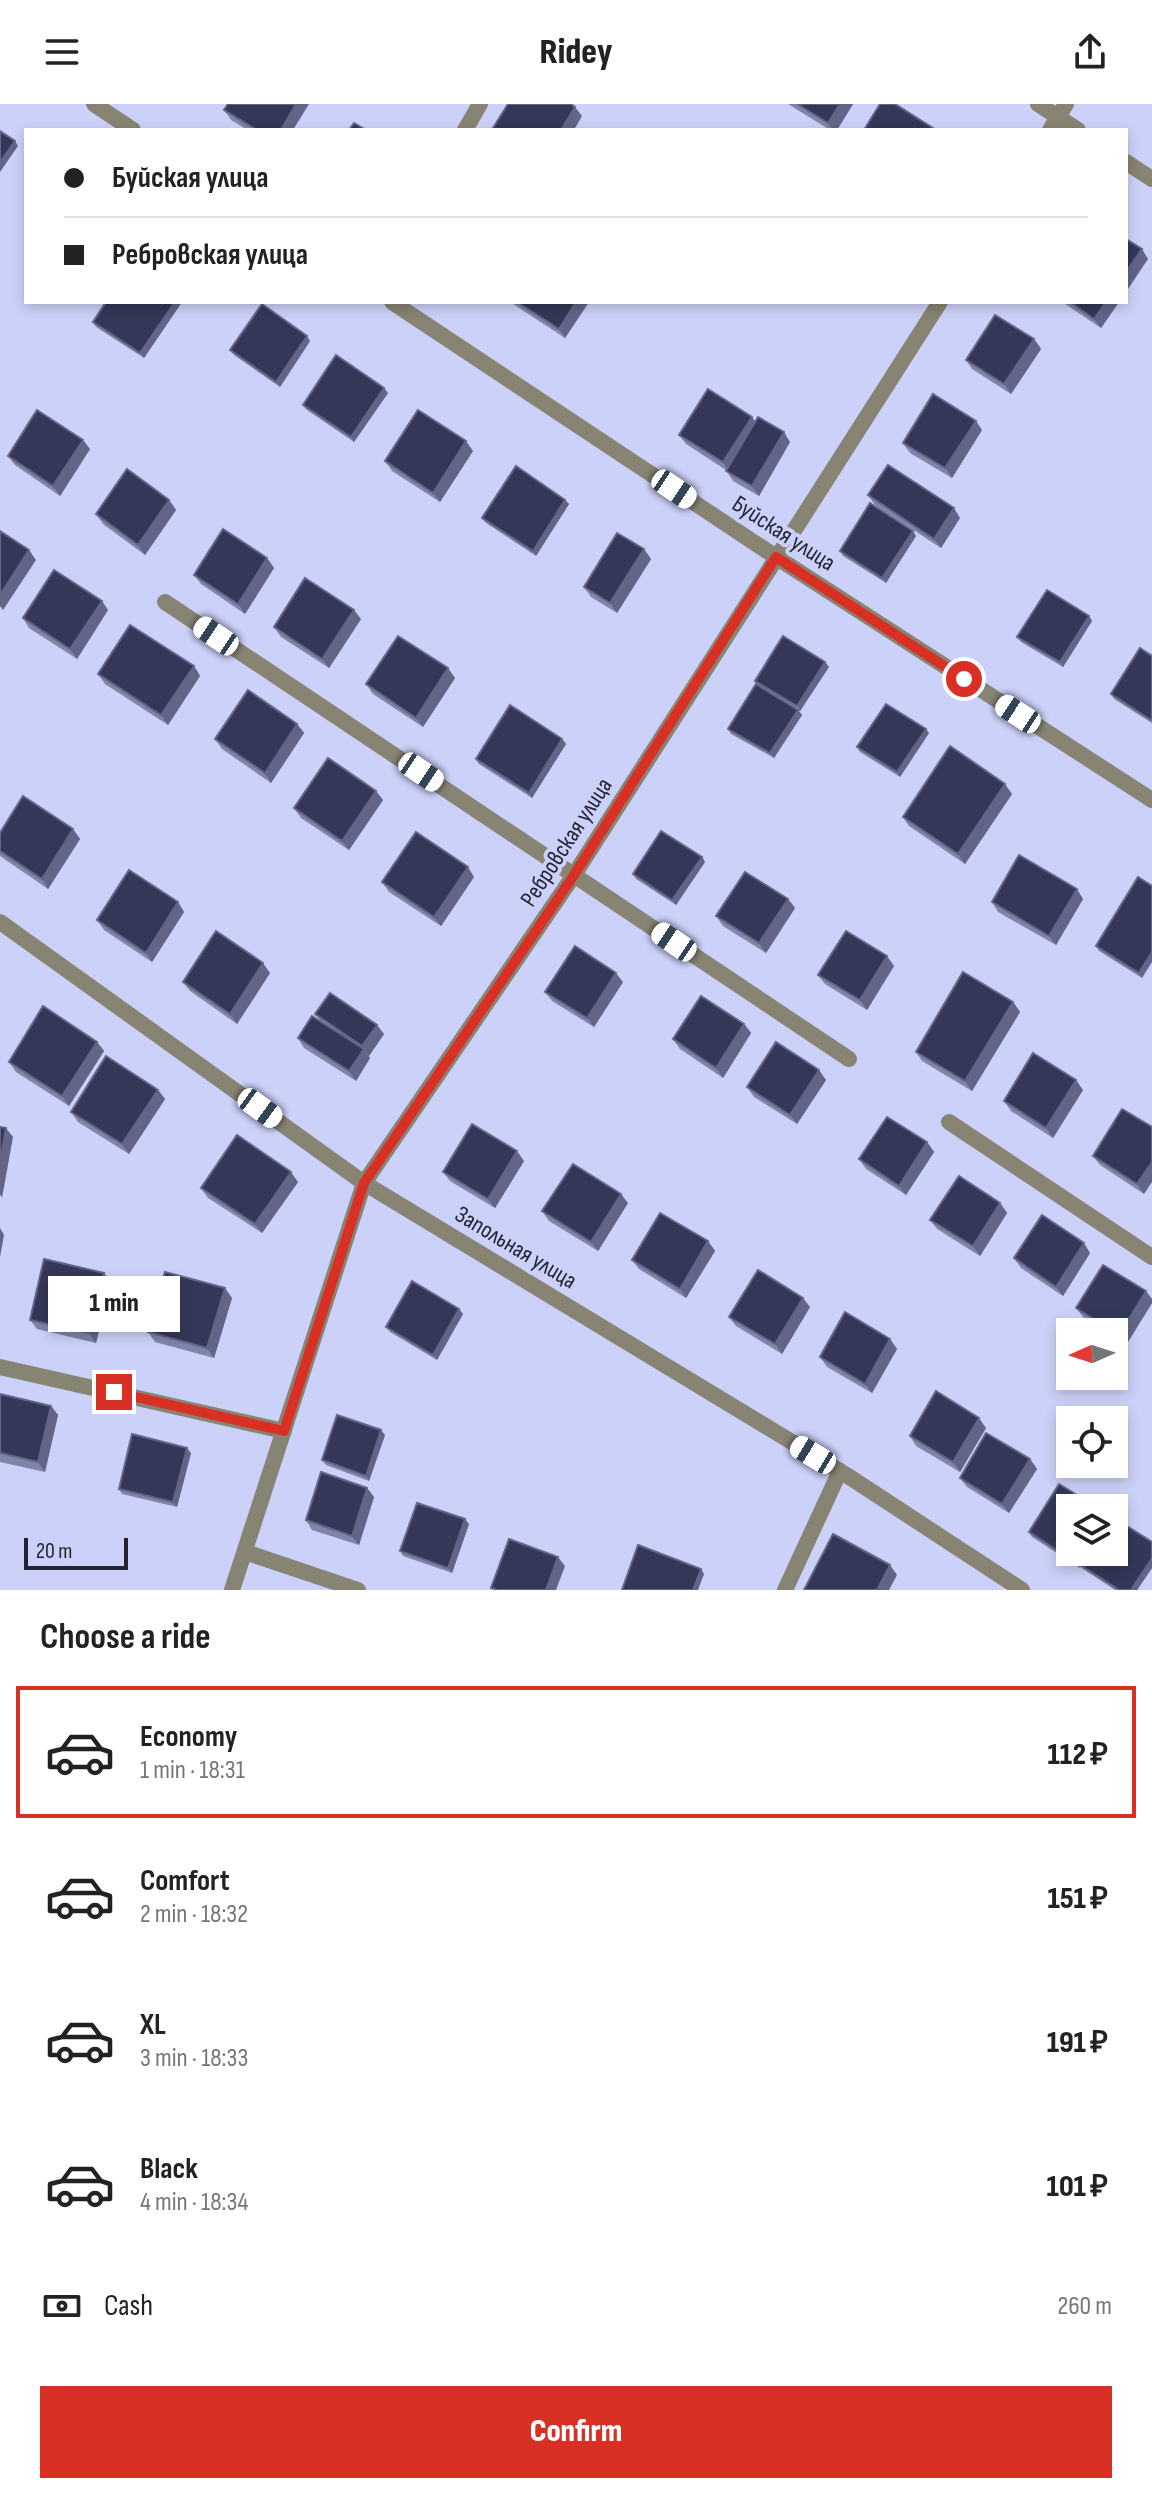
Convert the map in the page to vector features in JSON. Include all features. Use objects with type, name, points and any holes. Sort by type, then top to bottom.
[{"type":"street","points":[[94,104],[130,128]]},
{"type":"street","points":[[466,128],[480,104]]},
{"type":"street","points":[[1038,104],[1075,128]]},
{"type":"street","points":[[1128,163],[1152,179]]},
{"type":"street","name":"Буйская улица","points":[[395,304],[776,557],[1152,800]]},
{"type":"street","name":"Ребровская улица","points":[[232,1590],[364,1183],[574,875],[939,304]]},
{"type":"street","points":[[165,602],[849,1059]]},
{"type":"street","name":"Запольная улица","points":[[0,922],[364,1183],[840,1471],[1022,1590]]},
{"type":"street","points":[[949,1122],[1152,1257]]},
{"type":"street","points":[[0,1367],[284,1431]]},
{"type":"street","points":[[785,1590],[840,1471]]},
{"type":"street","points":[[245,1552],[358,1590]]},
{"type":"building","points":[[228,104],[296,104],[282,128],[254,128],[224,110]]},
{"type":"building","points":[[508,104],[571,104],[575,107],[562,128],[493,128]]},
{"type":"building","points":[[797,104],[840,104],[828,123]]},
{"type":"building","points":[[880,104],[895,104],[933,128],[865,128]]},
{"type":"building","points":[[0,131],[15,141],[0,162]]},
{"type":"building","points":[[1128,240],[1142,249],[1128,269]]},
{"type":"building","points":[[105,304],[174,304],[140,353],[93,322]]},
{"type":"building","points":[[262,304],[307,336],[276,382],[230,350]]},
{"type":"building","points":[[520,304],[575,304],[559,329]]},
{"type":"building","points":[[1073,304],[1105,304],[1094,319]]},
{"type":"building","points":[[995,315],[1034,339],[1004,384],[966,360]]},
{"type":"building","points":[[336,355],[384,388],[351,437],[303,405]]},
{"type":"building","points":[[708,389],[752,417],[723,462],[679,435]]},
{"type":"building","points":[[933,394],[976,421],[945,468],[903,443]]},
{"type":"building","points":[[37,410],[83,440],[53,486],[8,456]]},
{"type":"building","points":[[418,410],[466,441],[433,493],[385,461]]},
{"type":"building","points":[[758,417],[784,432],[752,486],[726,471]]},
{"type":"building","points":[[888,465],[954,508],[934,539],[868,495]]},
{"type":"building","points":[[516,466],[565,500],[533,551],[482,518]]},
{"type":"building","points":[[127,469],[169,500],[138,545],[96,514]]},
{"type":"building","points":[[870,503],[913,531],[882,578],[840,551]]},
{"type":"building","points":[[223,529],[267,558],[238,604],[194,575]]},
{"type":"building","points":[[0,531],[29,550],[0,595]]},
{"type":"building","points":[[617,533],[644,549],[610,603],[584,587]]},
{"type":"building","points":[[54,570],[102,601],[70,649],[23,618]]},
{"type":"building","points":[[305,578],[354,610],[322,659],[274,627]]},
{"type":"building","points":[[1047,590],[1089,616],[1060,662],[1017,637]]},
{"type":"building","points":[[130,625],[194,666],[161,715],[98,674]]},
{"type":"building","points":[[398,636],[448,668],[416,718],[366,684]]},
{"type":"building","points":[[783,636],[825,662],[797,706],[755,681]]},
{"type":"building","points":[[1140,648],[1152,656],[1151,720],[1111,694]]},
{"type":"building","points":[[756,684],[798,710],[770,753],[728,729]]},
{"type":"building","points":[[248,690],[297,724],[265,773],[215,739]]},
{"type":"building","points":[[886,704],[926,729],[897,772],[857,747]]},
{"type":"building","points":[[510,705],[562,739],[529,793],[476,759]]},
{"type":"building","points":[[950,746],[1005,784],[958,854],[903,817]]},
{"type":"building","points":[[328,758],[376,791],[342,841],[294,808]]},
{"type":"building","points":[[23,796],[73,829],[42,879],[0,851],[0,833]]},
{"type":"building","points":[[661,831],[702,857],[672,900],[633,874]]},
{"type":"building","points":[[416,832],[468,867],[434,917],[382,882]]},
{"type":"building","points":[[1019,855],[1077,889],[1049,936],[992,902]]},
{"type":"building","points":[[129,870],[178,902],[146,953],[97,920]]},
{"type":"building","points":[[745,872],[788,899],[759,943],[716,916]]},
{"type":"building","points":[[1138,877],[1152,886],[1152,952],[1139,973],[1096,946]]},
{"type":"building","points":[[216,931],[263,963],[230,1014],[183,982]]},
{"type":"building","points":[[846,931],[887,956],[860,1000],[818,975]]},
{"type":"building","points":[[575,946],[616,973],[587,1018],[545,992]]},
{"type":"building","points":[[963,972],[1013,1002],[965,1081],[916,1052]]},
{"type":"building","points":[[330,993],[377,1025],[362,1046],[315,1014]]},
{"type":"building","points":[[701,996],[744,1024],[716,1068],[673,1039]]},
{"type":"building","points":[[43,1006],[97,1042],[62,1096],[9,1062]]},
{"type":"building","points":[[312,1016],[364,1049],[349,1071],[298,1038]]},
{"type":"building","points":[[776,1042],[819,1070],[790,1115],[747,1087]]},
{"type":"building","points":[[1033,1053],[1076,1080],[1046,1128],[1004,1101]]},
{"type":"building","points":[[106,1056],[158,1090],[122,1144],[71,1112]]},
{"type":"building","points":[[1122,1109],[1152,1127],[1152,1162],[1137,1184],[1093,1156]]},
{"type":"building","points":[[887,1117],[927,1142],[899,1186],[859,1159]]},
{"type":"building","points":[[472,1124],[517,1151],[488,1199],[443,1172]]},
{"type":"building","points":[[0,1127],[6,1128],[0,1163]]},
{"type":"building","points":[[237,1135],[291,1172],[255,1224],[201,1188]]},
{"type":"building","points":[[573,1164],[621,1194],[591,1242],[542,1211]]},
{"type":"building","points":[[959,1176],[1000,1203],[973,1246],[930,1220]]},
{"type":"building","points":[[660,1213],[708,1241],[680,1289],[632,1260]]},
{"type":"building","points":[[1042,1215],[1084,1243],[1056,1287],[1014,1258]]},
{"type":"building","points":[[44,1259],[104,1273],[89,1333],[30,1320]]},
{"type":"building","points":[[1103,1265],[1146,1291],[1128,1320],[1092,1318],[1076,1308]]},
{"type":"building","points":[[758,1270],[803,1298],[775,1344],[729,1317]]},
{"type":"building","points":[[165,1272],[225,1288],[207,1348],[148,1332]]},
{"type":"building","points":[[412,1281],[459,1309],[433,1355],[386,1327]]},
{"type":"building","points":[[845,1312],[890,1339],[865,1384],[820,1357]]},
{"type":"building","points":[[936,1391],[979,1418],[953,1462],[910,1436]]},
{"type":"building","points":[[0,1394],[51,1406],[38,1462],[0,1453]]},
{"type":"building","points":[[337,1415],[381,1430],[366,1476],[322,1460]]},
{"type":"building","points":[[986,1433],[1030,1459],[1002,1504],[960,1478]]},
{"type":"building","points":[[132,1434],[187,1448],[173,1502],[119,1489]]},
{"type":"building","points":[[321,1472],[367,1488],[352,1536],[306,1520]]},
{"type":"building","points":[[1059,1484],[1075,1494],[1056,1494],[1056,1549],[1029,1532]]},
{"type":"building","points":[[417,1503],[465,1519],[448,1568],[400,1551]]},
{"type":"building","points":[[1128,1527],[1152,1542],[1152,1558],[1131,1590],[1119,1590],[1082,1566],[1128,1566]]},
{"type":"building","points":[[833,1534],[890,1565],[877,1590],[804,1590]]},
{"type":"building","points":[[509,1539],[558,1557],[546,1590],[491,1588]]},
{"type":"building","points":[[638,1545],[701,1569],[693,1590],[622,1590]]},
{"type":"route","points":[[114,1392],[284,1431],[364,1183],[574,875],[776,557],[964,679]]}]
